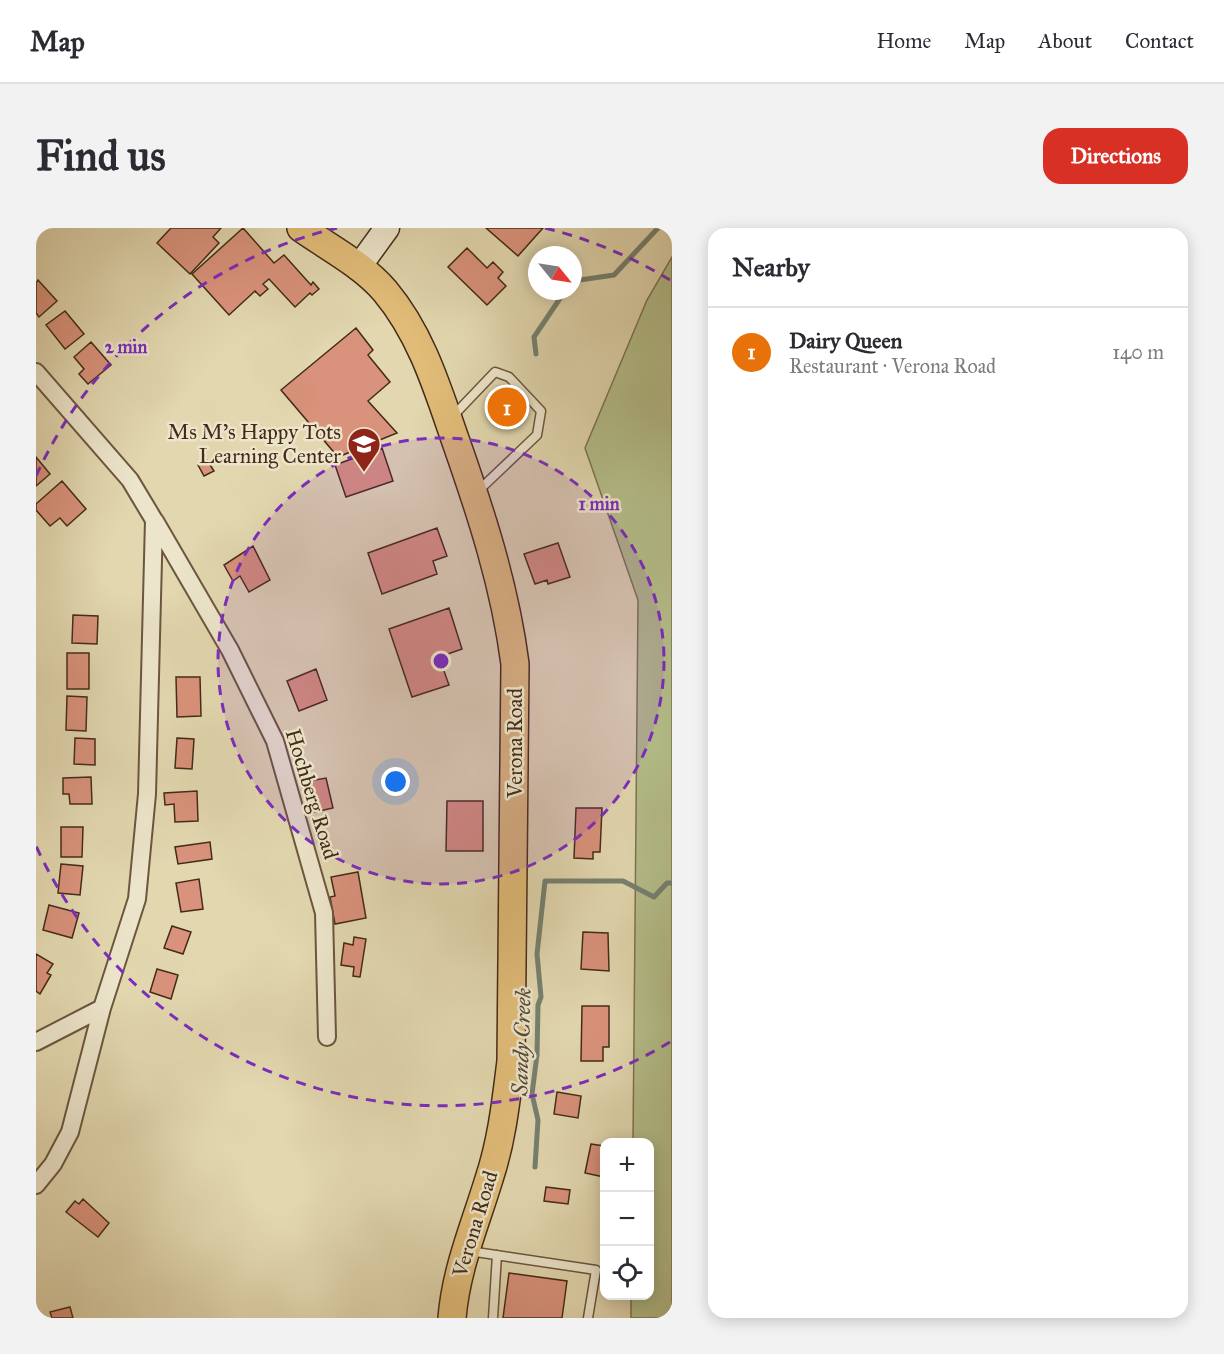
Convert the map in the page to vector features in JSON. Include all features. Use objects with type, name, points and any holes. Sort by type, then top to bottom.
[{"type":"main road","name":"Verona Road","points":[[301,228],[358,268],[384,290],[410,326],[430,368],[475,494],[508,609],[515,664],[511,1060],[506,1107],[490,1178],[454,1291],[452,1318]]},
{"type":"street","points":[[358,268],[387,228]]},
{"type":"street","name":"Hochberg Road","points":[[36,372],[130,480],[230,650],[276,741],[324,913],[327,1037]]},
{"type":"street","points":[[36,1185],[53,1164],[70,1132],[102,1008],[137,899],[147,794],[154,520]]},
{"type":"street","points":[[36,1042],[102,1008]]},
{"type":"lane","points":[[449,420],[495,372],[508,377],[542,411],[537,435],[475,494]]},
{"type":"lane","points":[[466,1250],[596,1270],[588,1318]]},
{"type":"lane","points":[[493,1318],[497,1255]]},
{"type":"green space","points":[[672,257],[672,1318],[631,1318],[631,1300],[654,1300],[654,1138],[633,1138],[638,600],[585,448],[647,300]]},
{"type":"building","points":[[171,228],[221,228],[213,237],[219,243],[190,274],[157,243]]},
{"type":"building","points":[[243,228],[274,263],[284,255],[311,285],[313,282],[319,289],[312,295],[310,293],[295,307],[269,279],[263,284],[268,289],[260,296],[255,291],[229,315],[192,274]]},
{"type":"building","points":[[486,228],[543,228],[518,256]]},
{"type":"building","points":[[467,248],[487,268],[493,262],[503,272],[498,278],[506,286],[487,305],[448,267]]},
{"type":"building","points":[[38,280],[57,301],[39,317],[36,313],[36,283]]},
{"type":"building","points":[[65,311],[84,334],[65,349],[46,325]]},
{"type":"building","points":[[356,328],[373,350],[368,355],[390,382],[368,401],[397,433],[338,457],[281,390]]},
{"type":"building","points":[[91,342],[111,365],[88,384],[79,374],[84,369],[74,357]]},
{"type":"building","name":"Ms M's Happy Tots Learning Center","points":[[382,448],[393,481],[346,497],[335,465]]},
{"type":"building","points":[[36,457],[50,474],[36,486]]},
{"type":"building","points":[[207,460],[214,471],[204,476],[198,465]]},
{"type":"building","points":[[62,481],[86,509],[67,526],[60,518],[50,526],[36,510],[36,504]]},
{"type":"building","points":[[437,528],[447,556],[433,561],[437,574],[382,594],[368,553]]},
{"type":"building","points":[[558,543],[570,577],[548,584],[547,580],[535,584],[524,554]]},
{"type":"building","points":[[253,546],[270,580],[249,592],[240,576],[233,581],[224,565]]},
{"type":"building","points":[[449,608],[462,649],[439,657],[449,685],[412,697],[389,629]]},
{"type":"building","points":[[73,615],[98,616],[97,644],[72,643]]},
{"type":"building","points":[[67,653],[89,653],[89,689],[67,689]]},
{"type":"building","points":[[316,669],[327,700],[299,711],[287,681]]},
{"type":"building","points":[[176,677],[200,677],[201,716],[177,717]]},
{"type":"building","points":[[67,696],[87,697],[86,731],[66,730]]},
{"type":"building","points":[[75,738],[95,739],[95,765],[74,764]]},
{"type":"building","points":[[177,738],[194,739],[192,769],[175,768]]},
{"type":"building","points":[[91,777],[92,804],[70,804],[69,794],[63,794],[63,778]]},
{"type":"building","points":[[326,778],[333,808],[310,813],[303,782]]},
{"type":"building","points":[[197,791],[198,821],[175,822],[174,804],[165,805],[164,793]]},
{"type":"building","points":[[447,801],[483,801],[483,851],[446,851]]},
{"type":"building","points":[[576,808],[602,808],[600,852],[593,852],[593,859],[574,858]]},
{"type":"building","points":[[61,827],[83,827],[82,857],[61,857]]},
{"type":"building","points":[[210,842],[212,859],[178,864],[175,847]]},
{"type":"building","points":[[61,864],[83,866],[80,895],[58,893]]},
{"type":"building","points":[[358,872],[366,918],[335,924],[330,897],[335,896],[331,877]]},
{"type":"building","points":[[199,879],[203,909],[181,912],[176,883]]},
{"type":"building","points":[[49,905],[79,913],[72,938],[43,930]]},
{"type":"building","points":[[172,926],[191,932],[183,954],[164,948]]},
{"type":"building","points":[[583,932],[608,933],[609,971],[581,969]]},
{"type":"building","points":[[354,937],[366,939],[360,977],[353,976],[354,967],[341,965],[344,943],[353,945]]},
{"type":"building","points":[[36,954],[53,964],[47,973],[51,975],[40,994],[36,991]]},
{"type":"building","points":[[157,969],[178,975],[171,999],[150,992]]},
{"type":"building","points":[[582,1006],[609,1006],[609,1047],[603,1047],[603,1061],[581,1061]]},
{"type":"building","points":[[557,1092],[581,1096],[578,1118],[554,1114]]},
{"type":"building","points":[[591,1144],[600,1145],[600,1176],[585,1173]]},
{"type":"building","points":[[546,1187],[570,1190],[568,1204],[544,1201]]},
{"type":"building","points":[[83,1199],[109,1223],[98,1237],[66,1212],[75,1201],[79,1204]]},
{"type":"building","points":[[509,1273],[567,1281],[562,1318],[503,1318]]},
{"type":"building","points":[[70,1307],[73,1318],[52,1318],[50,1312]]},
{"type":"waterway","name":"Sandy Creek","points":[[582,280],[614,275],[658,228]]},
{"type":"waterway","name":"Sandy Creek","points":[[536,354],[534,337],[559,300]]},
{"type":"waterway","name":"Sandy Creek","points":[[535,1167],[538,1120],[532,1094],[537,1055],[538,1005],[541,997],[537,954],[545,881],[623,881],[654,897],[667,883],[672,883]]},
{"type":"place","name":"Dairy Queen","points":[[507,407]]},
{"type":"place","name":"Ms M's Happy Tots Learning Center","points":[[364,473]]}]
